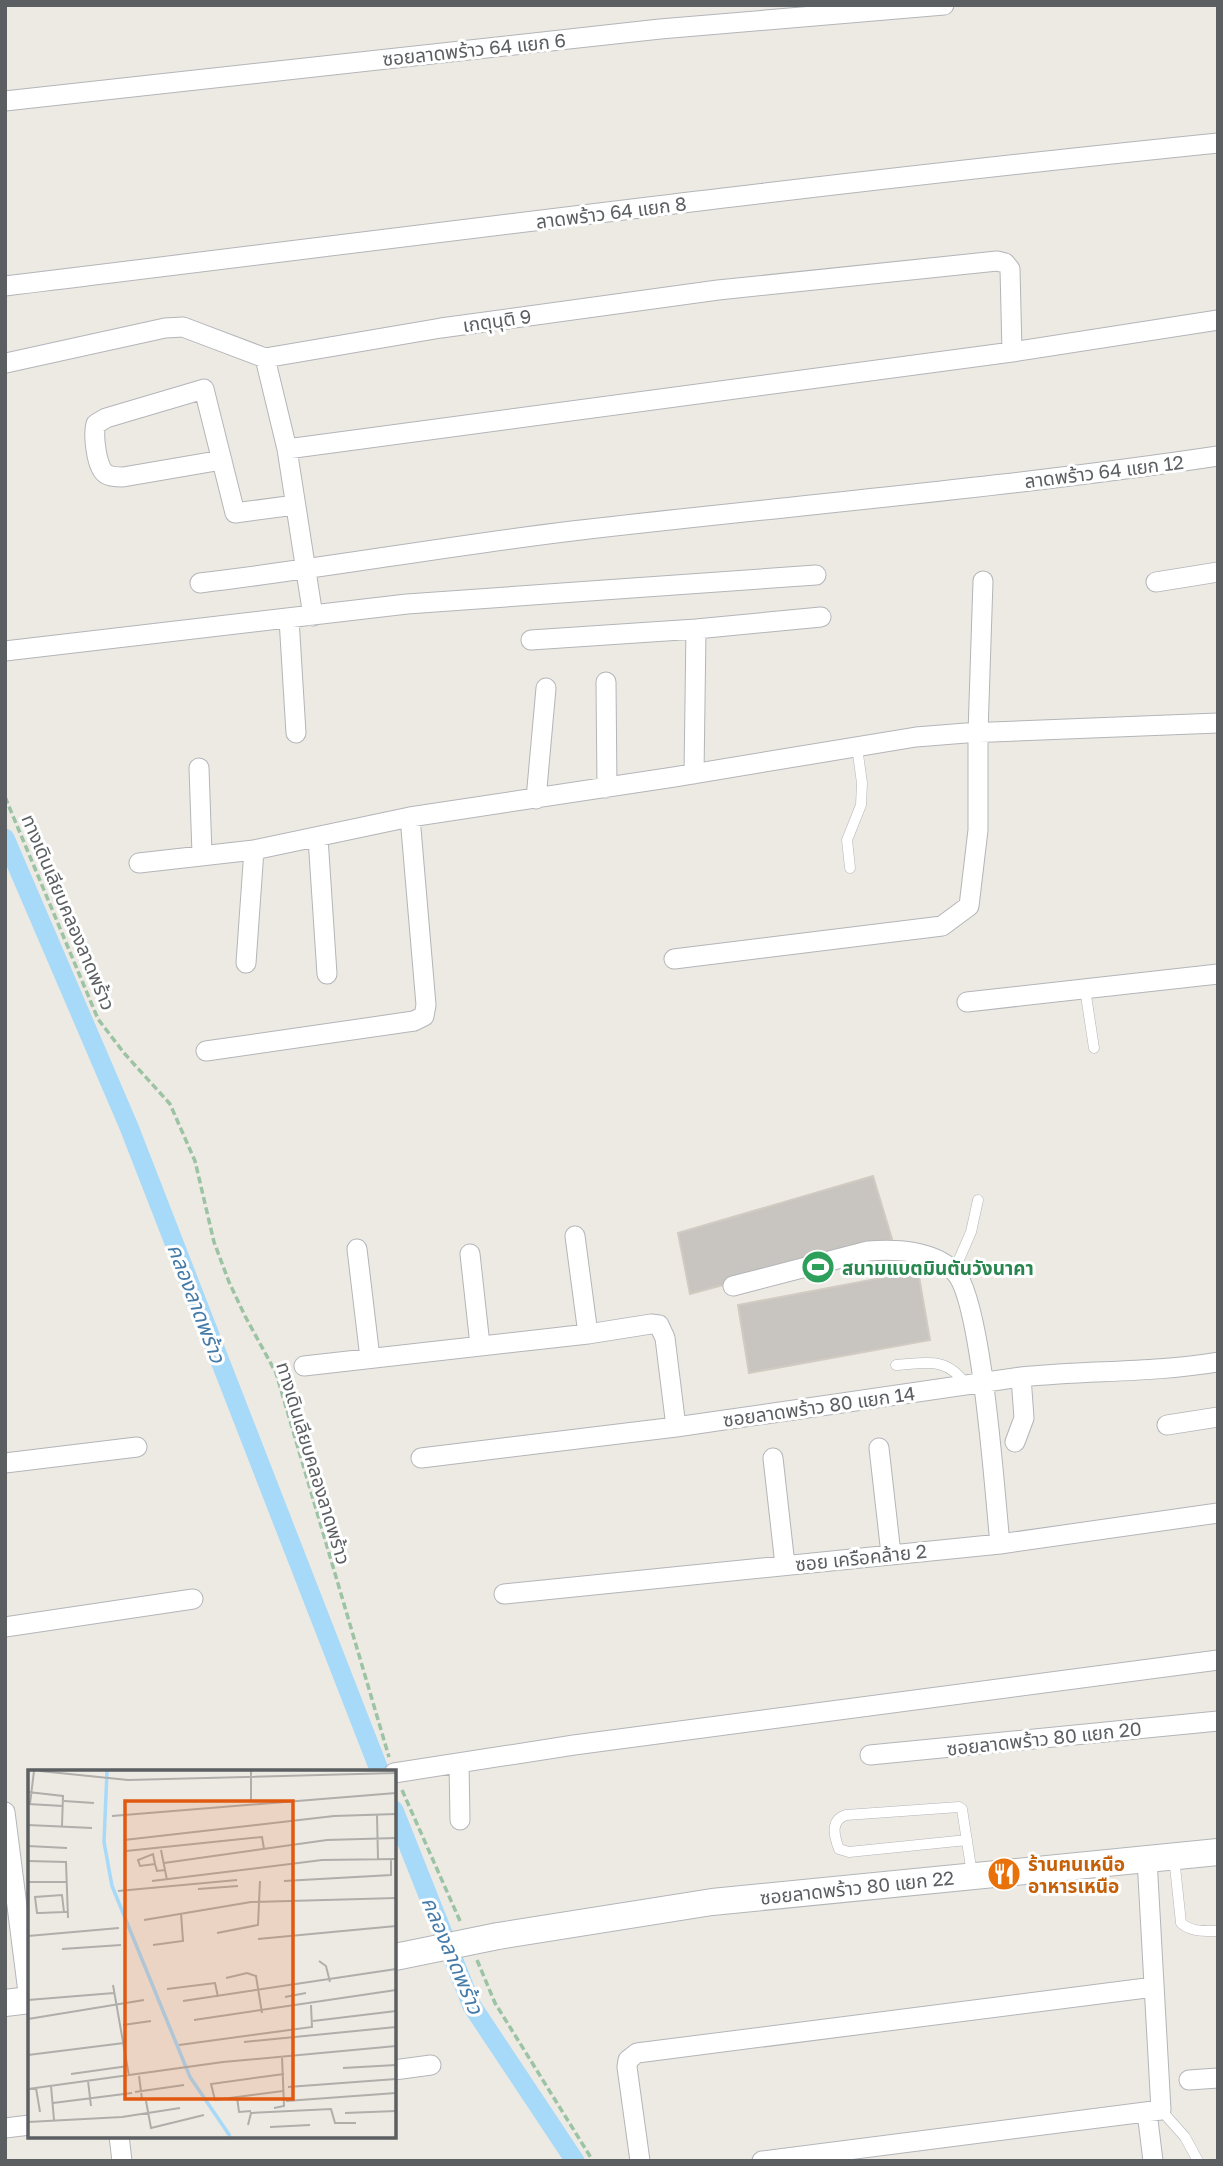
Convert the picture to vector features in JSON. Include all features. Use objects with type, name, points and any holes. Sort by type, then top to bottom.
[{"type":"street","name":"ซอยลาดพร้าว 64 แยก 6","points":[[5,101],[646,31],[944,5]]},
{"type":"street","name":"ลาดพร้าว 64 แยก 8","points":[[5,286],[572,216],[1218,143]]},
{"type":"street","name":"เกตุนุติ 9","points":[[265,358],[441,328],[718,290],[997,261],[1005,263],[1010,269],[1012,352]]},
{"type":"street","points":[[287,449],[1012,352],[1218,320]]},
{"type":"street","points":[[6,363],[166,328],[183,327],[265,358],[287,449],[313,616]]},
{"type":"street","points":[[222,460],[123,477],[108,476],[101,470],[94,434],[96,424],[106,418],[204,389],[222,460],[235,513],[295,505]]},
{"type":"street","name":"ลาดพร้าว 64 แยก 12","points":[[200,583],[305,571],[570,531],[990,486],[1218,456]]},
{"type":"street","points":[[1156,582],[1218,572]]},
{"type":"street","points":[[5,651],[407,604],[816,575]]},
{"type":"street","points":[[674,959],[942,926],[969,906],[978,830],[983,581]]},
{"type":"street","points":[[531,640],[821,617]]},
{"type":"street","points":[[289,619],[296,733]]},
{"type":"street","points":[[694,774],[696,629]]},
{"type":"street","points":[[606,682],[607,788]]},
{"type":"street","points":[[536,799],[546,688]]},
{"type":"street","points":[[139,863],[254,850],[410,817],[607,788],[916,737],[1218,723]]},
{"type":"street","points":[[199,768],[202,854]]},
{"type":"street","points":[[206,1051],[414,1021],[424,1016],[426,1004],[410,817]]},
{"type":"street","points":[[318,838],[327,974]]},
{"type":"street","points":[[246,963],[254,850]]},
{"type":"street","points":[[967,1002],[1218,974]]},
{"type":"street","points":[[575,1236],[588,1334]]},
{"type":"street","points":[[357,1249],[370,1358]]},
{"type":"street","points":[[733,1286],[868,1251],[889,1249],[932,1257],[954,1271],[962,1283],[972,1311],[974,1384],[1000,1544]]},
{"type":"street","points":[[470,1254],[480,1345]]},
{"type":"street","points":[[304,1366],[659,1325],[665,1338],[676,1427]]},
{"type":"street","name":"ซอยลาดพร้าว 80 แยก 14","points":[[421,1458],[676,1427],[1021,1377],[1079,1371],[1177,1369],[1218,1362]]},
{"type":"street","points":[[1015,1442],[1024,1418],[1021,1377]]},
{"type":"street","points":[[1167,1425],[1218,1417]]},
{"type":"street","points":[[5,1463],[137,1447]]},
{"type":"street","points":[[879,1448],[891,1554]]},
{"type":"street","points":[[773,1458],[785,1565]]},
{"type":"street","name":"ซอย เครือคล้าย 2","points":[[504,1594],[1000,1544],[1218,1513]]},
{"type":"street","points":[[5,1627],[193,1599]]},
{"type":"street","points":[[392,1766],[459,1763],[574,1745],[1218,1660]]},
{"type":"street","name":"ซอยลาดพร้าว 80 แยก 20","points":[[870,1755],[1218,1721]]},
{"type":"street","points":[[459,1763],[460,1820]]},
{"type":"street","points":[[5,1812],[13,1929],[28,1992]]},
{"type":"street","name":"ซอยลาดพร้าว 80 แยก 22","points":[[396,1957],[498,1936],[712,1902],[1218,1852]]},
{"type":"street","points":[[1147,1859],[1154,1987],[1153,2161]]},
{"type":"street","points":[[640,2161],[627,2067],[631,2055],[1154,1987]]},
{"type":"street","points":[[5,2003],[28,2000]]},
{"type":"street","points":[[396,2070],[431,2065]]},
{"type":"street","points":[[1189,2080],[1218,2078]]},
{"type":"street","points":[[762,2161],[816,2157],[1154,2111]]},
{"type":"street","points":[[5,2128],[28,2125]]},
{"type":"street","points":[[119,2138],[122,2161]]},
{"type":"lane","points":[[850,868],[847,840],[861,805],[862,783],[856,747]]},
{"type":"lane","points":[[1085,989],[1094,1048]]},
{"type":"lane","points":[[954,1271],[969,1239],[978,1200]]},
{"type":"lane","points":[[895,1366],[931,1363],[949,1366],[974,1384]]},
{"type":"lane","points":[[967,1840],[849,1852],[839,1849],[834,1830],[835,1822],[846,1815],[955,1806],[962,1809],[967,1840],[972,1875]]},
{"type":"lane","points":[[1174,1856],[1181,1923],[1197,1930],[1218,1931]]},
{"type":"lane","points":[[1154,2111],[1185,2137],[1198,2161]]},
{"type":"path","name":"ทางเดินเลียบคลองลาดพร้าว","points":[[5,797],[98,1019],[124,1053],[170,1104],[195,1161],[214,1242],[245,1316],[276,1373],[392,1766]]},
{"type":"path","name":"ทางเดินเลียบคลองลาดพร้าว","points":[[396,1775],[464,1929]]},
{"type":"path","points":[[474,1954],[495,2003],[593,2161]]},
{"type":"building","points":[[873,1176],[892,1239],[690,1294],[678,1233]]},
{"type":"building","points":[[918,1271],[930,1340],[749,1373],[738,1305]]},
{"type":"waterway","name":"คลองลาดพร้าว","points":[[5,838],[129,1127],[379,1770]]},
{"type":"waterway","name":"คลองลาดพร้าว","points":[[396,1815],[472,2006],[575,2161]]},
{"type":"place","name":"สนามแบตมินตันวังนาคา","points":[[818,1267]]},
{"type":"place","name":"ร้านฅนเหนือ อาหารเหนือ","points":[[1004,1874]]}]
